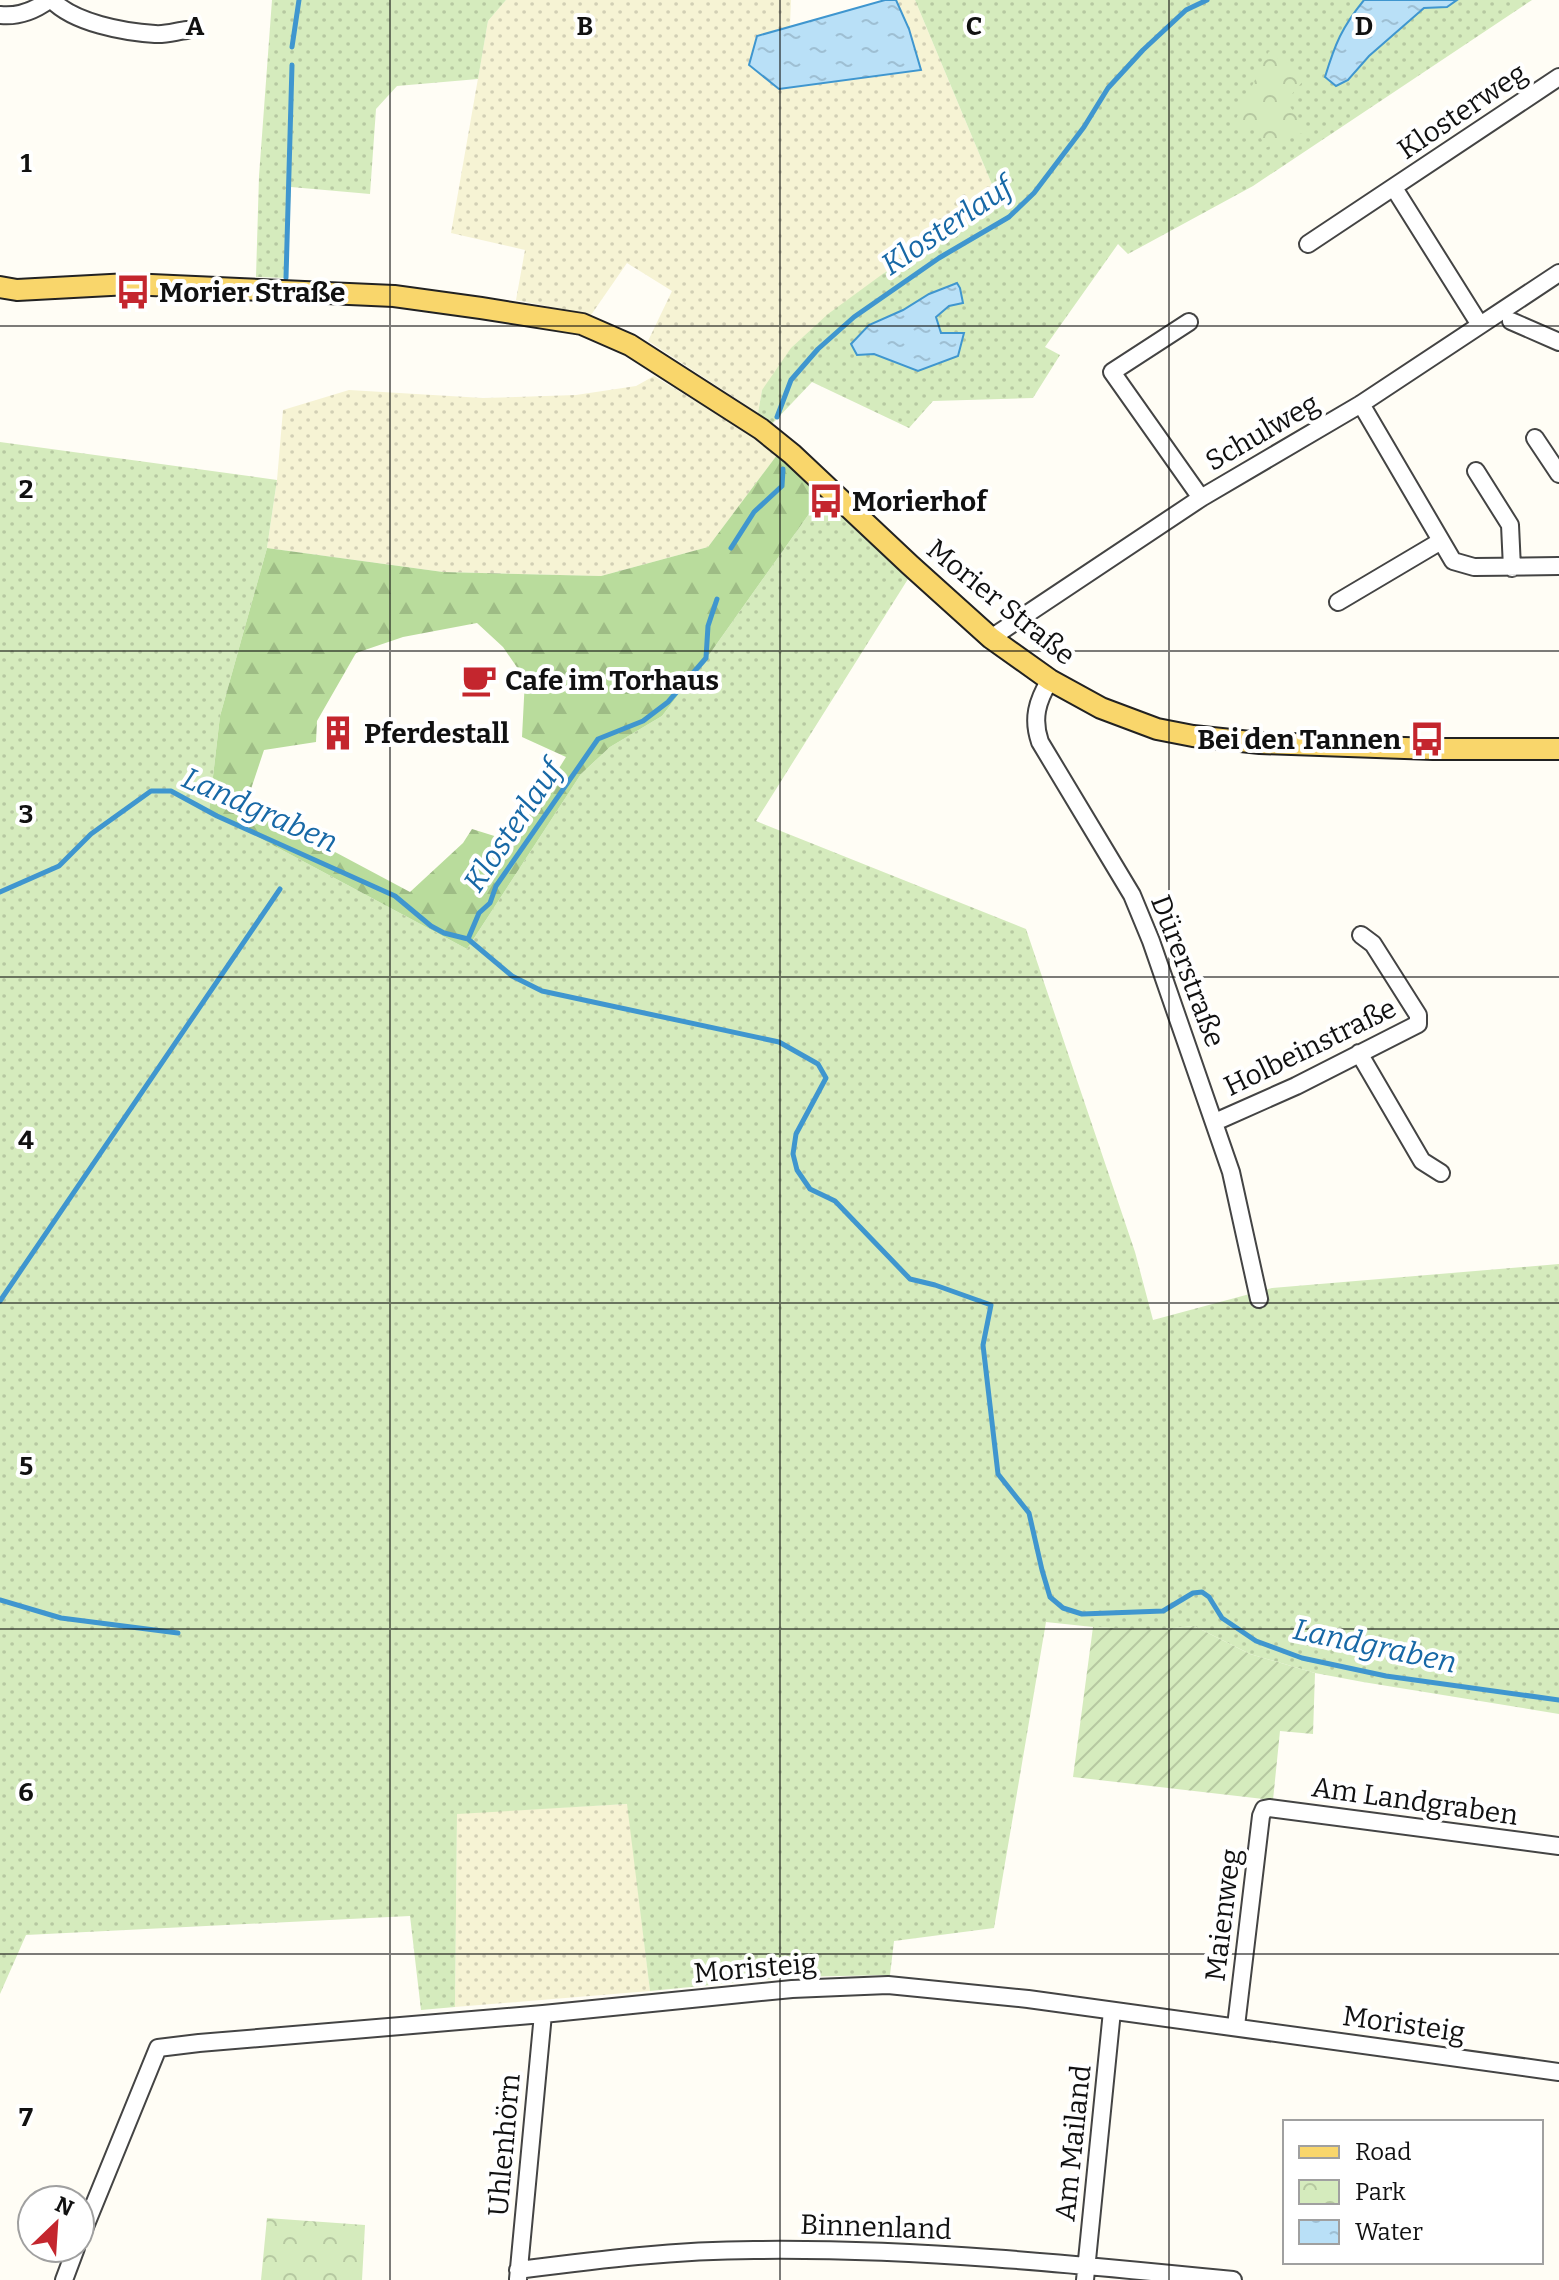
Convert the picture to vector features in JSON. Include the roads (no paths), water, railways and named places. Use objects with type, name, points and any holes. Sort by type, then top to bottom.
[{"type":"main road","name":"Morier Straße","points":[[0,287],[17,290],[129,284],[394,296],[582,324],[630,345],[761,429],[991,638],[1075,695],[1128,719],[1193,736],[1260,743],[1433,749],[1559,749]]},
{"type":"street","points":[[0,15],[26,13],[50,0],[66,12],[96,23],[157,34],[187,30]]},
{"type":"street","name":"Klosterweg","points":[[1308,244],[1559,77]]},
{"type":"street","name":"Klosterweg","points":[[1394,188],[1480,325]]},
{"type":"street","name":"Schulweg","points":[[991,638],[1201,498],[1361,404],[1559,273]]},
{"type":"street","points":[[1511,321],[1559,342]]},
{"type":"street","points":[[1189,322],[1112,372],[1201,498]]},
{"type":"street","points":[[1361,404],[1453,561],[1474,567],[1559,566]]},
{"type":"street","points":[[1535,438],[1559,474]]},
{"type":"street","points":[[1476,471],[1510,525],[1512,568]]},
{"type":"street","points":[[1338,602],[1441,541]]},
{"type":"street","name":"Dürerstraße","points":[[1050,680],[1038,703],[1035,728],[1040,742],[1132,895],[1151,941],[1231,1172],[1259,1299]]},
{"type":"street","name":"Holbeinstraße","points":[[1215,1122],[1296,1086],[1418,1024],[1418,1015],[1373,944],[1361,935]]},
{"type":"street","points":[[1359,1053],[1422,1161],[1441,1173]]},
{"type":"street","name":"Am Landgraben","points":[[1264,1809],[1559,1846]]},
{"type":"street","name":"Maienweg","points":[[1236,2026],[1264,1809]]},
{"type":"street","name":"Moristeig","points":[[96,2200],[158,2048],[792,1989],[888,1985],[1028,1999],[1559,2072]]},
{"type":"street","name":"Am Mailand","points":[[1086,2273],[1112,2011]]},
{"type":"street","name":"Uhlenhörn","points":[[518,2275],[543,2014]]},
{"type":"street","name":"Binnenland","points":[[518,2275],[664,2253],[754,2250],[922,2254],[1086,2273],[1233,2280]]},
{"type":"water","points":[[885,0],[896,0],[909,29],[921,70],[779,89],[749,65],[757,36]]},
{"type":"water","points":[[1364,0],[1457,0],[1447,7],[1424,8],[1369,56],[1348,80],[1336,86],[1325,77],[1336,45]]},
{"type":"water","points":[[957,283],[963,303],[949,306],[936,317],[941,333],[964,333],[958,356],[918,371],[874,354],[857,355],[851,344],[869,325]]},
{"type":"waterway","points":[[292,47],[299,0]]},
{"type":"waterway","name":"Klosterlauf","points":[[777,417],[791,380],[818,349],[854,317],[939,258],[1009,217],[1034,193],[1084,127],[1108,88],[1186,10],[1207,0]]},
{"type":"waterway","points":[[286,278],[292,65]]},
{"type":"waterway","points":[[731,548],[754,512],[782,486],[783,469]]},
{"type":"waterway","name":"Landgraben","points":[[717,599],[708,626],[706,658],[668,702],[643,721],[598,739],[496,886],[490,903],[479,913],[468,939],[512,976],[542,991],[779,1042],[818,1064],[826,1078],[796,1134],[793,1154],[797,1170],[810,1189],[835,1201],[910,1279],[991,1305],[983,1345],[998,1474],[1029,1513],[1050,1597],[1063,1608],[1082,1614],[1163,1611],[1193,1593],[1202,1592],[1209,1597],[1222,1618],[1256,1641],[1302,1658],[1386,1676],[1559,1700]]},
{"type":"waterway","name":"Landgraben","points":[[0,892],[59,866],[91,834],[151,791],[171,791],[217,816],[395,896],[431,926],[468,939]]},
{"type":"waterway","points":[[0,1301],[280,889]]},
{"type":"waterway","points":[[0,1600],[61,1618],[178,1633]]},
{"type":"place","name":"Morier Straße","points":[[133,292]]},
{"type":"place","name":"Morierhof","points":[[826,501]]},
{"type":"place","name":"Cafe im Torhaus","points":[[479,680]]},
{"type":"place","name":"Pferdestall","points":[[338,733]]},
{"type":"place","name":"Bei den Tannen","points":[[1427,739]]}]
